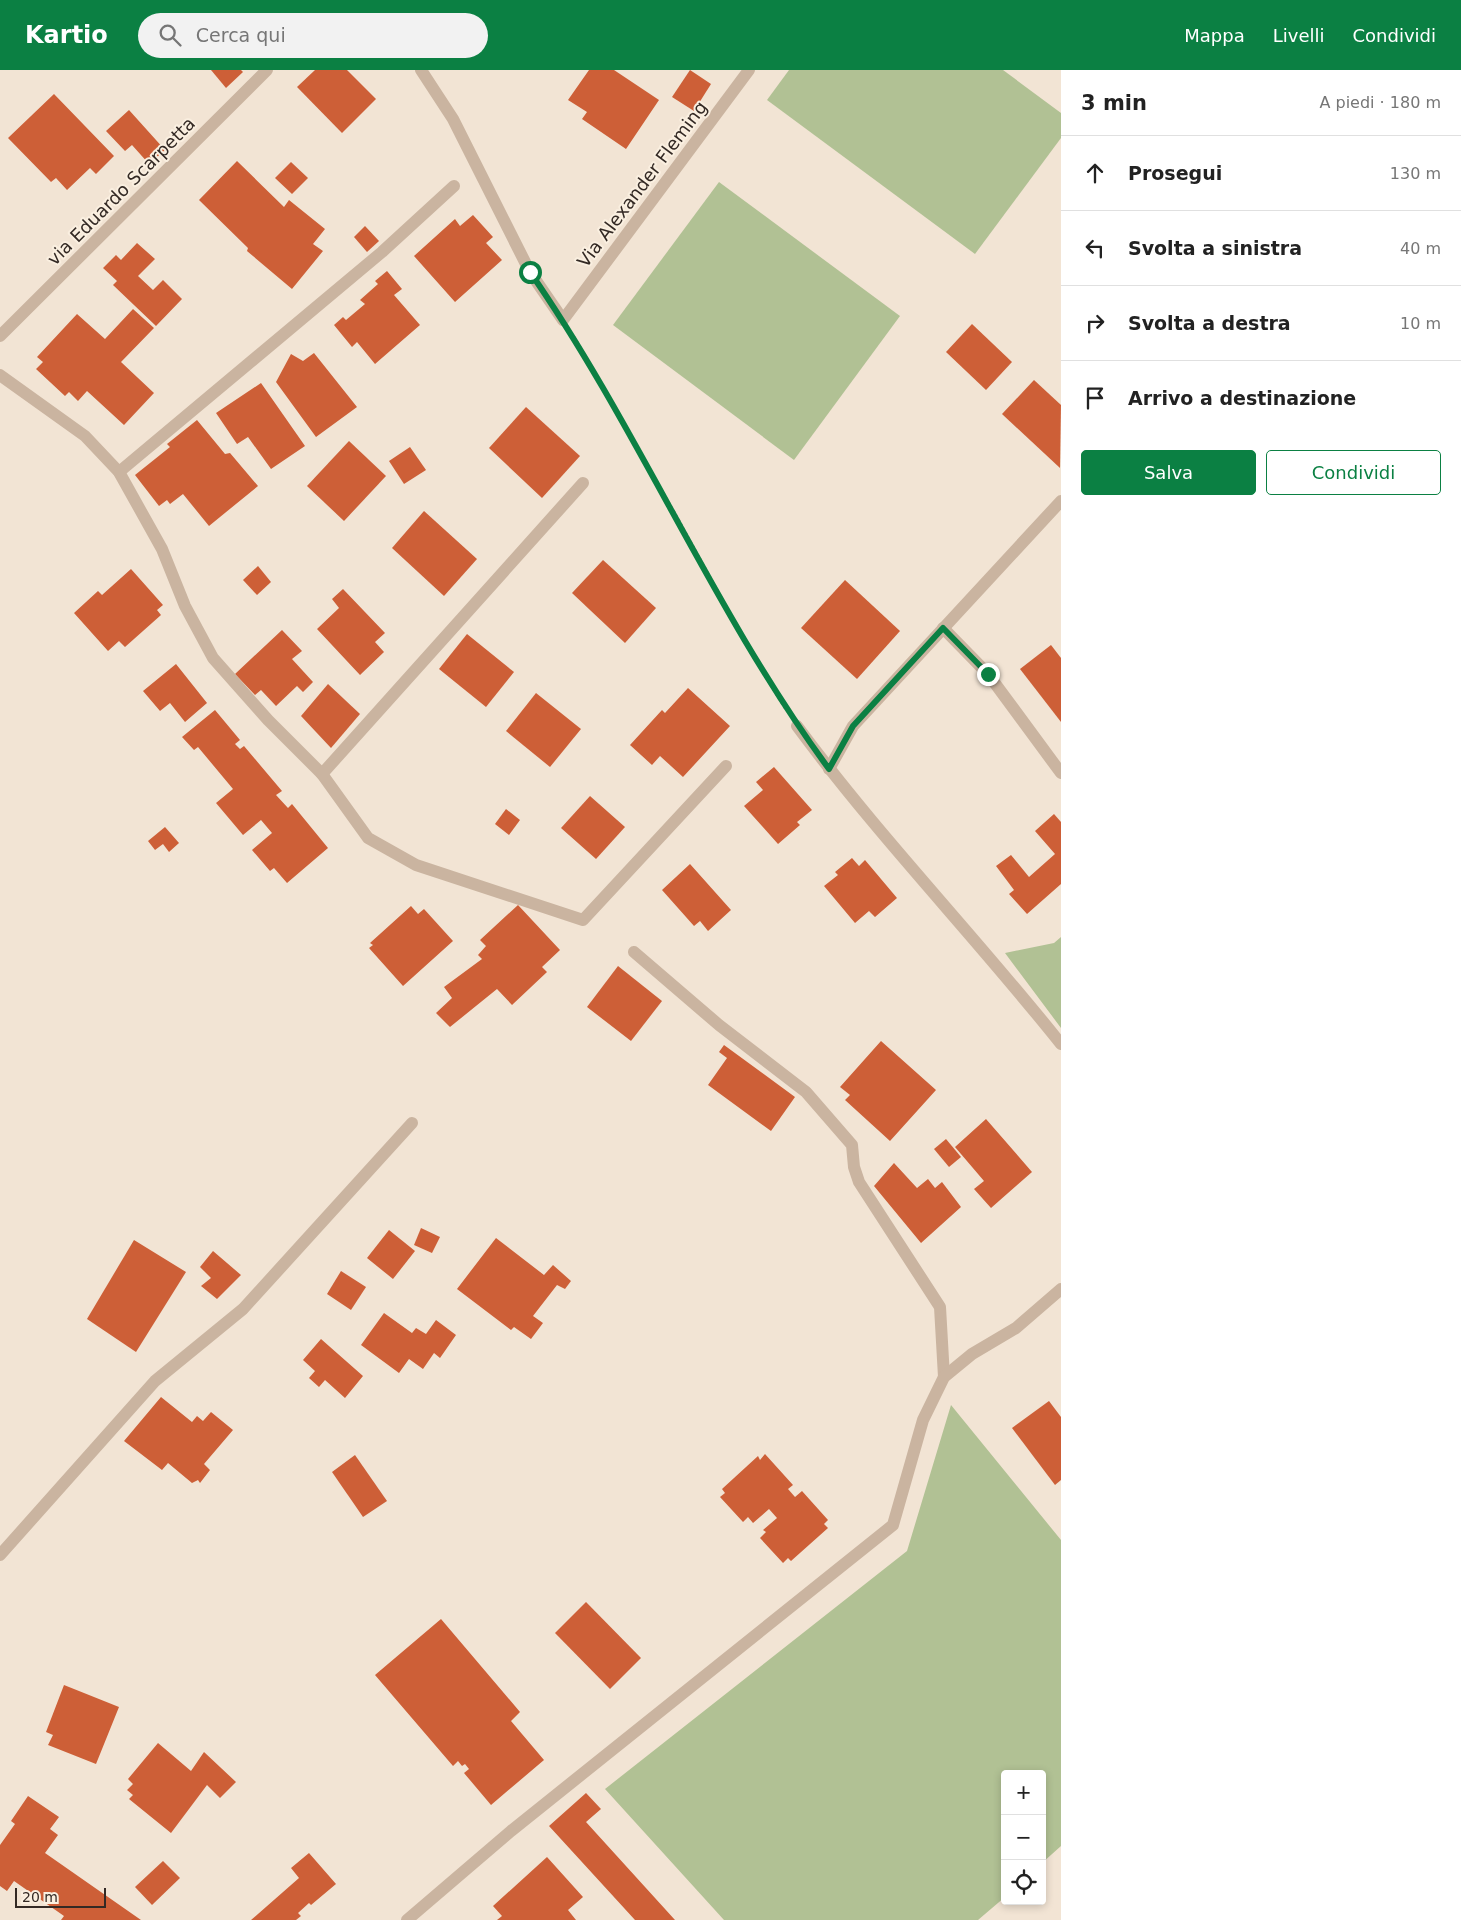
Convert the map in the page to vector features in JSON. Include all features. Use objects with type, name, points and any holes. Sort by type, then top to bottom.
[{"type":"street","name":"via Eduardo Scarpetta","points":[[0,336],[267,70]]},
{"type":"street","points":[[421,70],[453,119],[530,272],[563,320]]},
{"type":"street","name":"Via Alexander Fleming","points":[[563,320],[749,70]]},
{"type":"street","points":[[119,472],[382,252],[454,186]]},
{"type":"street","points":[[0,375],[84,436],[119,472],[162,549],[185,606],[213,658],[268,720],[322,774],[368,838],[416,865],[583,920],[726,766]]},
{"type":"street","points":[[322,774],[583,483]]},
{"type":"street","points":[[829,769],[853,726],[1061,501]]},
{"type":"street","points":[[943,628],[988,674],[1061,773]]},
{"type":"street","points":[[797,726],[829,769],[911,868],[1011,981],[1061,1044]]},
{"type":"street","points":[[634,952],[719,1025],[806,1092],[852,1145],[854,1167],[859,1182],[940,1307],[944,1377]]},
{"type":"street","points":[[0,1555],[155,1382],[243,1309],[412,1123]]},
{"type":"street","points":[[407,1920],[518,1825],[893,1524],[923,1420],[944,1377],[972,1354],[1016,1328],[1061,1289]]},
{"type":"path","points":[[563,320],[678,519],[753,656],[797,726]]},
{"type":"green space","points":[[789,70],[1003,70],[1061,113],[1061,138],[975,254],[767,100]]},
{"type":"green space","points":[[719,182],[900,316],[794,460],[613,325]]},
{"type":"green space","points":[[1061,937],[1061,1028],[1005,953],[1054,943]]},
{"type":"green space","points":[[951,1405],[1061,1540],[1061,1846],[1046,1859],[1046,1770],[1001,1770],[1001,1900],[978,1920],[724,1920],[605,1789],[907,1551]]},
{"type":"building","points":[[211,70],[241,70],[243,72],[226,88]]},
{"type":"building","points":[[315,70],[347,70],[376,99],[342,133],[297,87]]},
{"type":"building","points":[[589,70],[614,70],[659,100],[626,149],[582,119],[587,112],[568,100]]},
{"type":"building","points":[[690,70],[711,84],[694,111],[672,97]]},
{"type":"building","points":[[54,94],[114,156],[96,174],[90,168],[67,190],[56,178],[51,182],[8,138]]},
{"type":"building","points":[[129,110],[165,150],[149,164],[132,145],[125,151],[106,131]]},
{"type":"building","points":[[237,161],[284,207],[289,200],[325,229],[313,244],[323,251],[292,289],[247,251],[248,248],[199,200]]},
{"type":"building","points":[[291,162],[308,178],[292,194],[275,178]]},
{"type":"building","points":[[473,215],[493,237],[486,243],[502,260],[455,302],[414,256],[455,219],[460,226]]},
{"type":"building","points":[[365,226],[379,241],[367,252],[354,237]]},
{"type":"building","points":[[137,243],[155,259],[138,276],[153,290],[163,280],[182,299],[156,326],[113,285],[117,281],[103,268],[116,255],[121,260]]},
{"type":"building","points":[[387,271],[402,289],[394,295],[420,325],[375,364],[357,342],[352,347],[334,325],[343,317],[346,320],[365,304],[360,300],[378,284],[375,281]]},
{"type":"building","points":[[133,309],[154,328],[121,362],[154,393],[124,425],[87,391],[78,401],[69,392],[65,396],[36,369],[43,362],[37,357],[77,314],[105,339]]},
{"type":"building","points":[[972,324],[1012,362],[986,390],[946,352]]},
{"type":"building","points":[[314,353],[357,407],[316,437],[276,382],[291,354],[303,361]]},
{"type":"building","points":[[1034,380],[1061,405],[1060,468],[1002,414]]},
{"type":"building","points":[[261,383],[305,446],[271,469],[248,437],[237,444],[216,413]]},
{"type":"building","points":[[526,407],[580,456],[542,498],[489,448]]},
{"type":"building","points":[[197,420],[225,454],[230,453],[258,486],[209,526],[183,494],[170,504],[167,500],[159,506],[135,475],[170,447],[167,444]]},
{"type":"building","points":[[349,441],[386,476],[344,521],[307,486]]},
{"type":"building","points":[[410,447],[426,470],[404,484],[389,461]]},
{"type":"building","points":[[424,511],[477,559],[444,596],[392,548]]},
{"type":"building","points":[[603,560],[656,608],[625,643],[572,593]]},
{"type":"building","points":[[258,566],[271,582],[257,595],[243,580]]},
{"type":"building","points":[[131,569],[163,605],[157,610],[161,615],[125,647],[119,641],[108,651],[74,613],[98,591],[102,595]]},
{"type":"building","points":[[845,580],[900,631],[857,679],[801,628]]},
{"type":"building","points":[[343,589],[385,633],[375,642],[384,652],[360,675],[317,629],[339,608],[332,599]]},
{"type":"building","points":[[282,630],[302,651],[292,659],[313,682],[303,692],[297,686],[276,706],[261,690],[255,695],[235,674]]},
{"type":"building","points":[[467,634],[514,672],[486,707],[439,669]]},
{"type":"building","points":[[1051,645],[1061,658],[1061,722],[1020,669]]},
{"type":"building","points":[[176,664],[207,703],[185,722],[170,703],[160,711],[143,691]]},
{"type":"building","points":[[328,684],[360,714],[331,748],[301,716]]},
{"type":"building","points":[[688,688],[730,726],[683,777],[660,756],[652,765],[630,745],[662,710],[665,713]]},
{"type":"building","points":[[536,693],[581,729],[550,767],[506,731]]},
{"type":"building","points":[[215,710],[240,740],[235,744],[240,749],[244,746],[282,791],[276,795],[288,808],[292,804],[328,848],[287,883],[274,868],[270,871],[252,850],[272,833],[261,820],[243,835],[216,803],[233,789],[198,747],[194,750],[182,737]]},
{"type":"building","points":[[774,767],[812,810],[797,822],[800,825],[778,844],[744,806],[763,790],[756,782]]},
{"type":"building","points":[[590,796],[625,827],[596,859],[561,828]]},
{"type":"building","points":[[506,809],[520,820],[509,835],[495,824]]},
{"type":"building","points":[[1054,814],[1061,822],[1061,884],[1027,914],[1009,894],[1014,890],[996,866],[1011,855],[1029,877],[1055,854],[1035,831]]},
{"type":"building","points":[[165,827],[179,843],[169,852],[163,844],[155,850],[148,841]]},
{"type":"building","points":[[852,858],[859,866],[865,860],[897,898],[875,917],[869,911],[855,923],[824,886],[838,875],[835,872]]},
{"type":"building","points":[[690,864],[731,910],[708,931],[700,921],[694,926],[662,890]]},
{"type":"building","points":[[518,905],[560,950],[542,967],[547,972],[512,1005],[497,989],[450,1027],[436,1013],[452,998],[444,987],[482,959],[478,955],[486,946],[480,940]]},
{"type":"building","points":[[411,906],[418,914],[424,909],[453,941],[403,986],[369,948],[373,945],[370,943]]},
{"type":"building","points":[[618,966],[662,1001],[631,1041],[587,1007]]},
{"type":"building","points":[[881,1041],[936,1090],[890,1141],[845,1100],[850,1095],[840,1087]]},
{"type":"building","points":[[724,1045],[795,1097],[771,1131],[708,1085],[727,1058],[719,1052]]},
{"type":"building","points":[[986,1119],[1032,1172],[991,1208],[974,1189],[984,1181],[955,1147]]},
{"type":"building","points":[[946,1139],[961,1157],[949,1167],[934,1149]]},
{"type":"building","points":[[894,1163],[917,1188],[928,1179],[935,1188],[942,1182],[961,1207],[921,1243],[874,1186]]},
{"type":"building","points":[[421,1228],[440,1237],[432,1253],[414,1245]]},
{"type":"building","points":[[389,1230],[415,1251],[393,1279],[367,1258]]},
{"type":"building","points":[[496,1238],[544,1275],[553,1265],[571,1281],[565,1289],[557,1285],[533,1316],[543,1323],[531,1339],[514,1327],[511,1330],[457,1289]]},
{"type":"building","points":[[134,1240],[186,1272],[136,1352],[87,1319]]},
{"type":"building","points":[[213,1251],[241,1275],[217,1299],[201,1286],[211,1278],[200,1267]]},
{"type":"building","points":[[341,1271],[366,1287],[351,1310],[327,1294]]},
{"type":"building","points":[[384,1313],[412,1333],[416,1328],[426,1334],[436,1320],[456,1335],[440,1358],[434,1353],[423,1369],[409,1359],[399,1373],[361,1345]]},
{"type":"building","points":[[321,1339],[363,1376],[345,1398],[325,1380],[319,1387],[309,1378],[315,1371],[303,1360]]},
{"type":"building","points":[[161,1397],[192,1422],[197,1416],[203,1421],[211,1412],[233,1430],[204,1464],[210,1470],[200,1483],[198,1480],[192,1483],[168,1463],[162,1470],[124,1441]]},
{"type":"building","points":[[1049,1401],[1061,1417],[1061,1480],[1055,1485],[1012,1428]]},
{"type":"building","points":[[765,1454],[793,1485],[788,1489],[795,1497],[802,1491],[828,1520],[824,1524],[828,1528],[791,1561],[788,1558],[783,1563],[760,1538],[766,1532],[763,1530],[777,1518],[769,1509],[753,1523],[748,1517],[743,1522],[720,1497],[725,1493],[722,1489],[758,1456],[760,1460]]},
{"type":"building","points":[[355,1455],[387,1501],[363,1517],[332,1472]]},
{"type":"building","points":[[586,1602],[641,1658],[610,1689],[555,1633]]},
{"type":"building","points":[[441,1619],[520,1712],[511,1721],[544,1760],[491,1805],[464,1773],[469,1769],[465,1764],[462,1766],[458,1761],[453,1766],[375,1675]]},
{"type":"building","points":[[64,1685],[119,1707],[96,1764],[48,1745],[53,1735],[46,1732]]},
{"type":"building","points":[[158,1743],[191,1771],[204,1752],[236,1782],[220,1798],[207,1785],[171,1833],[129,1799],[133,1795],[127,1790],[133,1784],[128,1779]]},
{"type":"building","points":[[586,1793],[601,1809],[586,1822],[675,1920],[635,1920],[549,1826]]},
{"type":"building","points":[[28,1796],[59,1817],[50,1829],[58,1835],[45,1853],[141,1920],[61,1920],[64,1916],[14,1881],[7,1891],[0,1886],[0,1845],[15,1824],[11,1821]]},
{"type":"building","points":[[309,1853],[336,1884],[311,1905],[309,1903],[298,1913],[301,1916],[296,1920],[251,1920],[299,1878],[291,1868]]},
{"type":"building","points":[[547,1857],[583,1897],[568,1910],[576,1920],[497,1920],[502,1916],[493,1906]]},
{"type":"building","points":[[163,1861],[180,1878],[152,1905],[135,1887]]},
{"type":"route","points":[[530,272],[563,320],[596,374],[753,656],[797,726],[829,769],[853,726],[943,628],[988,674]]}]
